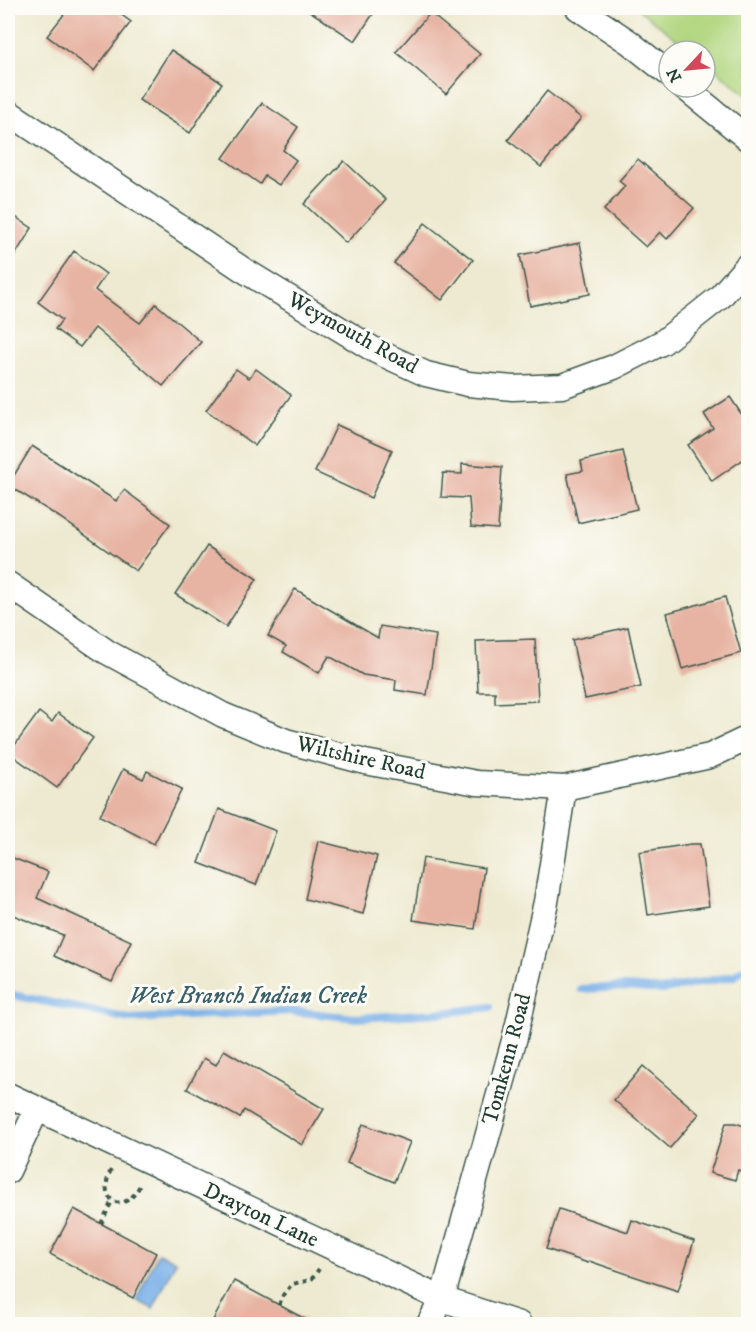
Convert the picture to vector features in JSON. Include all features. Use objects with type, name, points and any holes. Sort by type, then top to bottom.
[{"type":"street","points":[[578,8],[629,42],[657,65]]},
{"type":"street","points":[[699,99],[748,139]]},
{"type":"street","name":"Weymouth Road","points":[[8,112],[242,269],[376,351],[426,374],[468,384],[513,388],[562,386],[614,367],[663,342],[720,297],[748,265]]},
{"type":"street","name":"Wiltshire Road","points":[[8,585],[107,652],[224,715],[286,741],[365,762],[477,783],[564,788],[710,756],[748,738]]},
{"type":"street","name":"Tomkenn Road","points":[[429,1324],[442,1299],[518,1026],[546,902],[564,788]]},
{"type":"street","name":"Drayton Lane","points":[[8,1095],[442,1299],[519,1324]]},
{"type":"street","points":[[8,1171],[37,1109]]},
{"type":"path","points":[[121,1149],[105,1188],[107,1196],[112,1201],[120,1203],[134,1196],[150,1162]]},
{"type":"path","points":[[101,1224],[112,1201]]},
{"type":"path","points":[[279,1305],[292,1284],[311,1280],[316,1275],[330,1247]]},
{"type":"green space","points":[[637,8],[748,8],[748,96],[717,71],[717,39],[677,39]]},
{"type":"water","points":[[158,1253],[176,1261],[153,1309],[136,1300]]},
{"type":"building","points":[[69,8],[112,8],[131,22],[94,71],[47,36]]},
{"type":"building","points":[[305,8],[377,8],[355,41]]},
{"type":"building","points":[[430,13],[480,54],[446,94],[396,52]]},
{"type":"building","points":[[171,50],[222,83],[190,133],[139,100]]},
{"type":"building","points":[[547,91],[581,118],[541,167],[508,140]]},
{"type":"building","points":[[262,103],[298,127],[283,150],[296,160],[279,185],[265,176],[260,184],[223,158]]},
{"type":"building","points":[[638,159],[694,208],[667,239],[660,232],[646,247],[604,210],[625,186],[619,181]]},
{"type":"building","points":[[344,161],[386,200],[346,243],[304,204]]},
{"type":"building","points":[[8,212],[32,228],[8,266]]},
{"type":"building","points":[[425,223],[473,260],[442,300],[394,263]]},
{"type":"building","points":[[580,243],[590,294],[530,306],[520,255]]},
{"type":"building","points":[[74,251],[106,274],[95,290],[140,323],[156,304],[201,342],[163,386],[95,328],[80,347],[55,329],[62,320],[38,302]]},
{"type":"building","points":[[236,369],[249,378],[256,369],[291,395],[255,446],[206,410]]},
{"type":"building","points":[[730,397],[748,424],[748,456],[712,481],[688,445],[713,428],[704,414]]},
{"type":"building","points":[[337,425],[392,450],[371,498],[315,472]]},
{"type":"building","points":[[32,446],[116,501],[124,490],[170,524],[136,571],[59,517],[8,485]]},
{"type":"building","points":[[623,451],[637,509],[578,523],[567,474],[583,471],[581,461]]},
{"type":"building","points":[[462,464],[502,467],[498,529],[471,527],[469,498],[441,497],[443,473],[462,474]]},
{"type":"building","points":[[207,546],[257,579],[226,627],[175,594]]},
{"type":"building","points":[[295,589],[378,638],[380,626],[436,635],[427,695],[395,690],[396,680],[363,675],[329,656],[319,673],[283,652],[286,646],[268,636]]},
{"type":"building","points":[[725,597],[741,653],[682,669],[667,613]]},
{"type":"building","points":[[628,627],[641,687],[585,699],[572,640]]},
{"type":"building","points":[[535,639],[538,701],[495,703],[495,692],[478,692],[476,641]]},
{"type":"building","points":[[39,712],[52,722],[58,713],[93,738],[57,788],[9,753]]},
{"type":"building","points":[[123,769],[143,779],[147,771],[182,789],[154,844],[100,816]]},
{"type":"building","points":[[219,809],[276,831],[256,885],[199,863]]},
{"type":"building","points":[[318,841],[377,856],[363,914],[305,899]]},
{"type":"building","points":[[700,844],[709,906],[648,915],[639,852]]},
{"type":"building","points":[[8,856],[48,872],[37,898],[131,941],[112,982],[54,956],[63,935],[8,913]]},
{"type":"building","points":[[423,858],[484,868],[475,929],[413,920]]},
{"type":"building","points":[[224,1050],[324,1109],[302,1145],[244,1110],[240,1118],[187,1089],[204,1058],[216,1065]]},
{"type":"building","points":[[643,1066],[699,1114],[670,1148],[614,1100]]},
{"type":"building","points":[[726,1123],[748,1127],[748,1173],[738,1170],[735,1180],[710,1173]]},
{"type":"building","points":[[363,1124],[410,1142],[394,1182],[347,1163]]},
{"type":"building","points":[[74,1209],[156,1253],[133,1298],[50,1254]]},
{"type":"building","points":[[559,1209],[628,1232],[632,1220],[694,1241],[678,1291],[546,1249]]},
{"type":"building","points":[[234,1281],[279,1305],[314,1324],[211,1324]]},
{"type":"waterway","name":"West Branch Indian Creek","points":[[581,989],[626,987],[663,990],[734,976],[748,966]]},
{"type":"waterway","name":"West Branch Indian Creek","points":[[8,994],[130,1019],[290,1011],[357,1018],[490,1007]]}]
